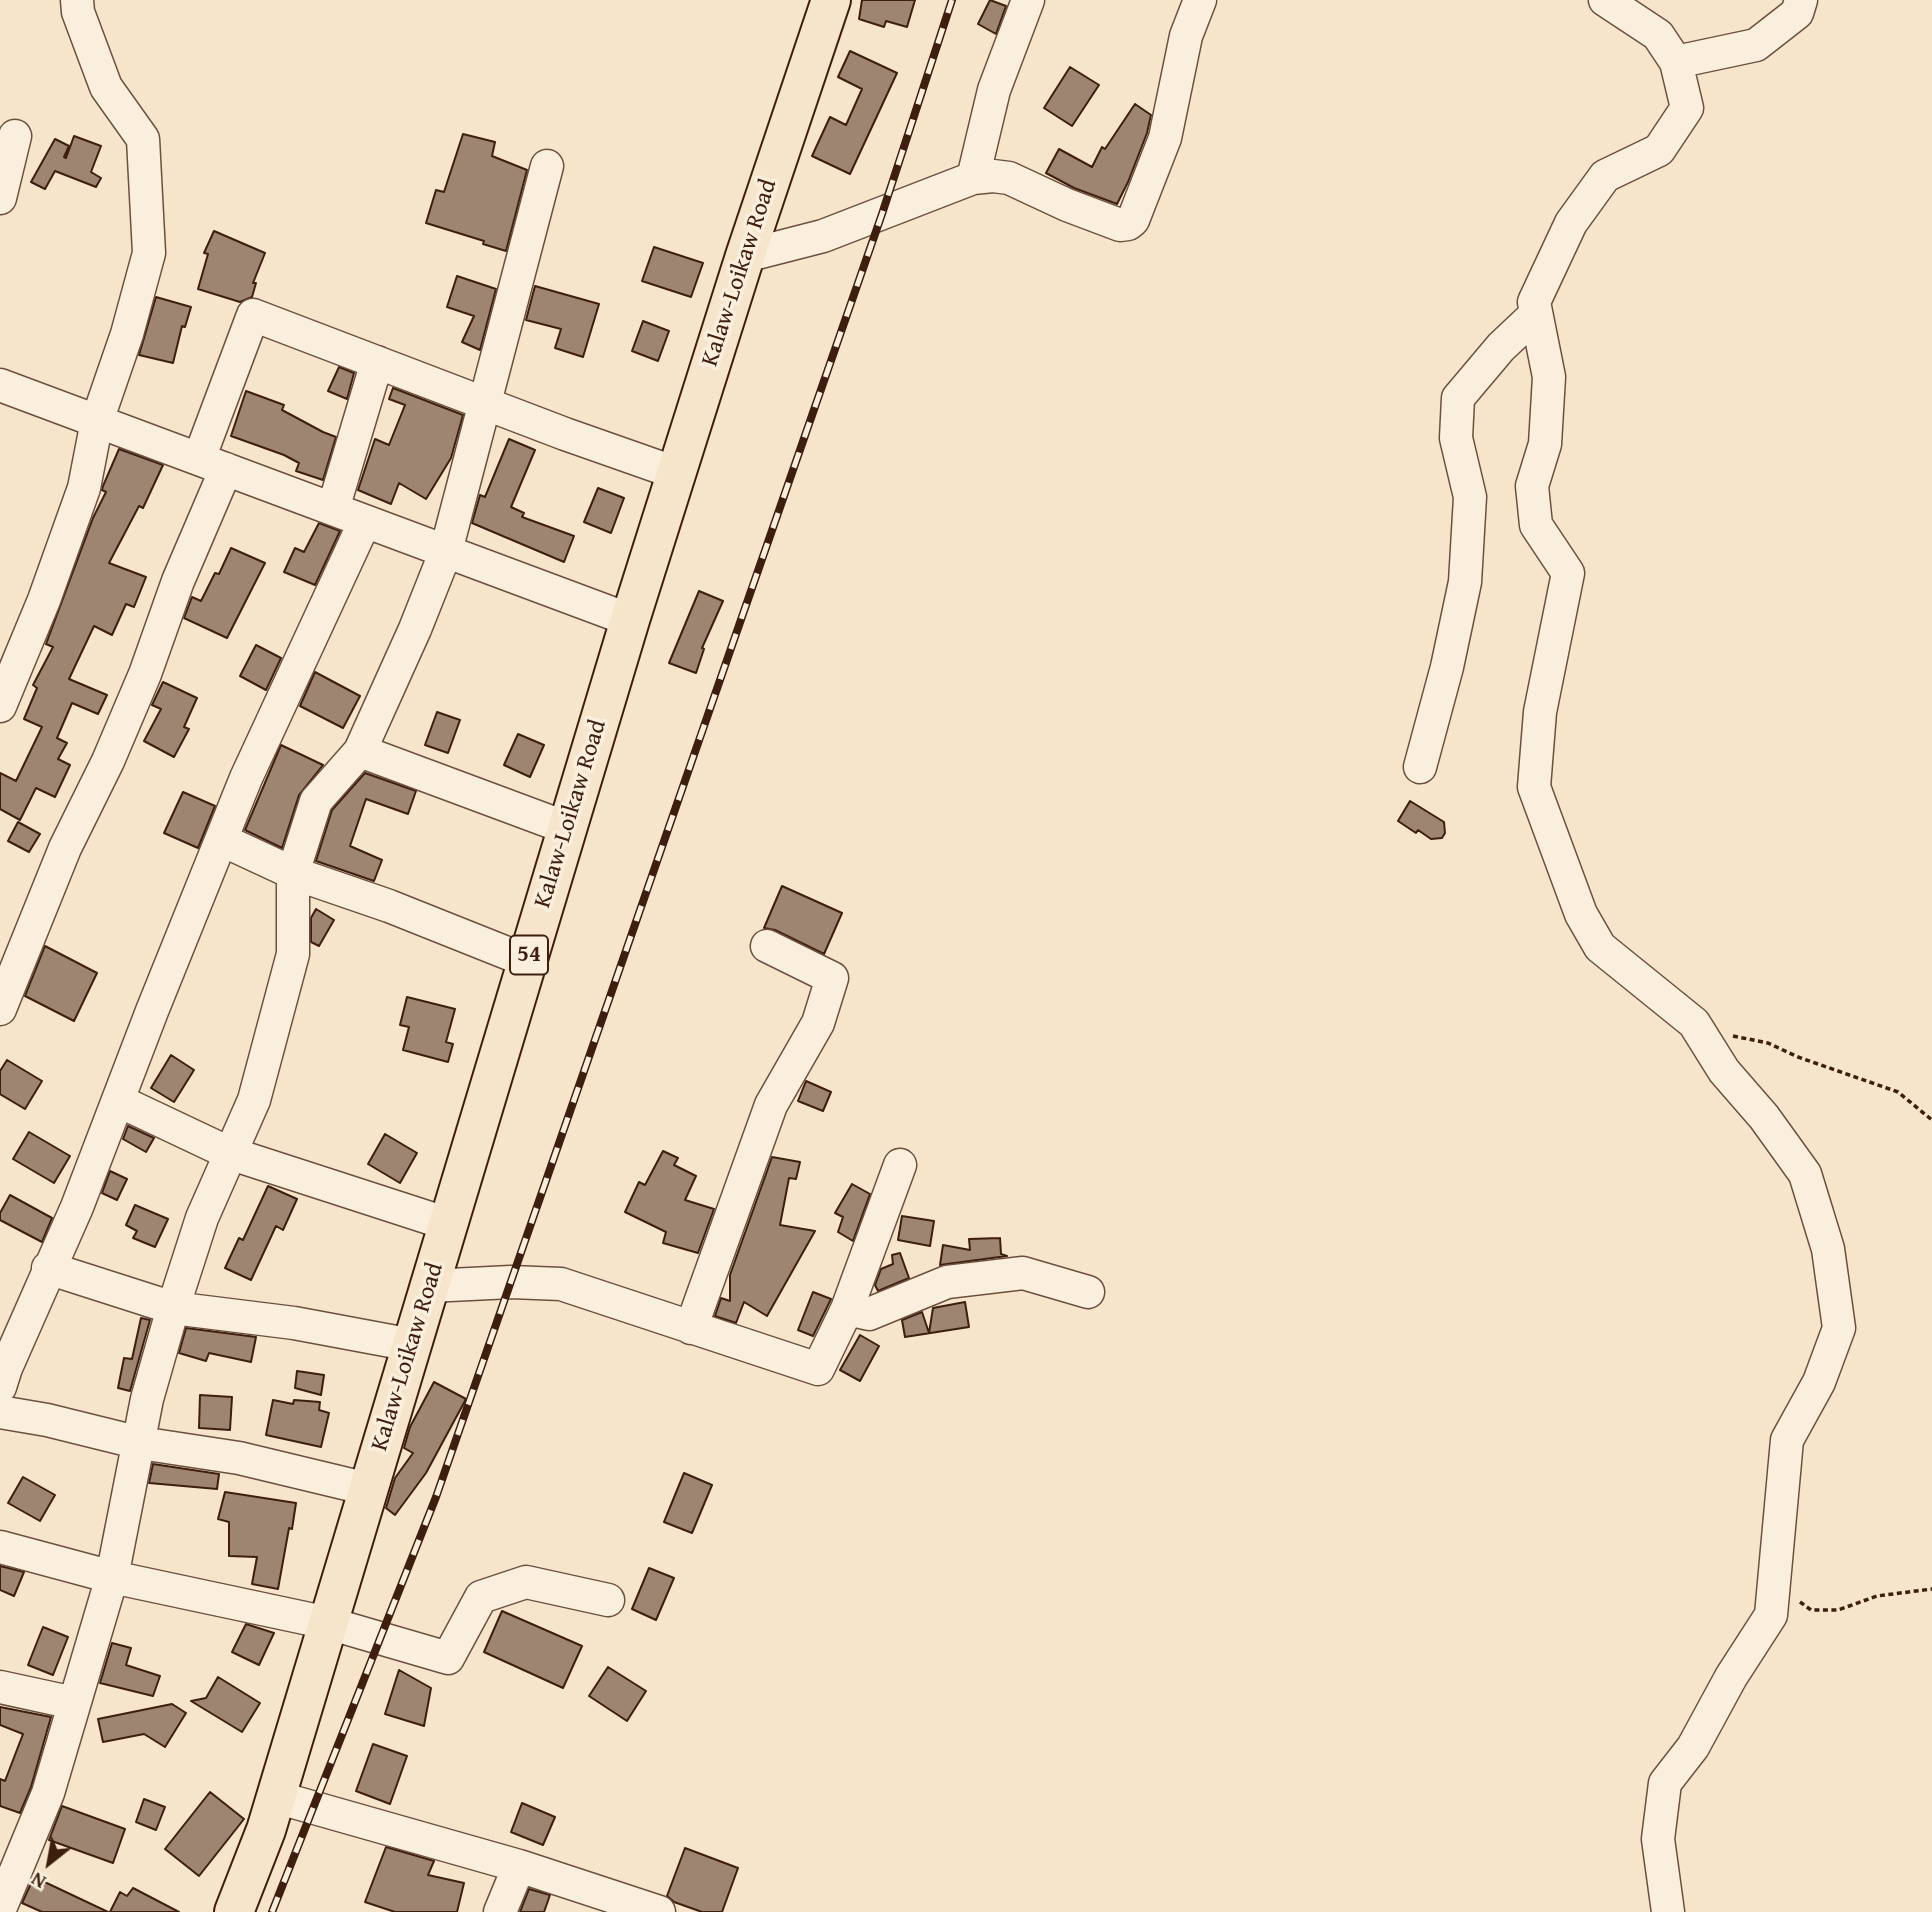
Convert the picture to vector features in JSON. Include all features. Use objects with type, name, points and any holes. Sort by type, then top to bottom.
[{"type":"main road","name":"Kalaw-Loikaw Road","points":[[234,1912],[266,1830],[630,620],[745,256],[831,0]]},
{"type":"street","points":[[0,706],[44,600],[84,488],[97,421],[127,334],[149,253],[143,139],[106,87],[78,12],[77,0]]},
{"type":"street","points":[[973,178],[994,90],[1028,0]]},
{"type":"street","points":[[745,256],[823,236],[973,178],[993,176],[1009,177],[1067,205],[1120,225],[1128,224],[1133,220],[1165,138],[1186,36],[1200,0]]},
{"type":"street","points":[[1605,0],[1658,35],[1676,62],[1687,108],[1659,150],[1605,176],[1571,223],[1534,302],[1549,377],[1545,444],[1532,486],[1536,525],[1568,573],[1541,712],[1534,787],[1581,914],[1600,947],[1694,1023],[1724,1072],[1764,1117],[1805,1174],[1828,1249],[1839,1328],[1819,1382],[1787,1440],[1771,1615],[1731,1677],[1693,1747],[1665,1783],[1658,1839],[1668,1912]]},
{"type":"street","points":[[1676,62],[1756,45],[1797,13],[1801,0]]},
{"type":"street","points":[[0,198],[15,136]]},
{"type":"street","points":[[1,1911],[48,1793],[112,1577],[147,1399],[173,1308],[202,1218],[254,1100],[293,954],[293,873],[316,801],[359,751],[415,629],[446,551],[547,166]]},
{"type":"street","points":[[1420,767],[1447,667],[1465,582],[1470,497],[1456,438],[1458,398],[1501,346],[1536,314]]},
{"type":"street","points":[[0,1009],[65,848],[108,761],[145,674],[178,581],[253,315],[676,473]]},
{"type":"street","points":[[333,509],[377,362]]},
{"type":"street","points":[[0,385],[630,620]]},
{"type":"street","points":[[0,1387],[48,1268],[77,1207],[246,778],[365,521]]},
{"type":"street","points":[[359,751],[567,828]]},
{"type":"street","points":[[222,840],[293,873],[388,906],[527,961]]},
{"type":"street","points":[[691,1328],[771,1105],[818,1023],[832,978],[767,946]]},
{"type":"street","points":[[119,1101],[229,1153],[448,1224]]},
{"type":"street","points":[[429,1286],[511,1282],[561,1284],[818,1369],[847,1309],[900,1166]]},
{"type":"street","points":[[48,1268],[173,1308],[294,1322],[412,1345]]},
{"type":"street","points":[[847,1309],[869,1314],[947,1282],[1023,1273],[1088,1293]]},
{"type":"street","points":[[0,1412],[47,1420],[140,1443],[239,1458],[368,1489]]},
{"type":"street","points":[[0,1547],[112,1577],[328,1623],[448,1658],[481,1597],[526,1583],[608,1600]]},
{"type":"street","points":[[0,1687],[74,1703]]},
{"type":"street","points":[[276,1797],[519,1866],[651,1911]]},
{"type":"street","points":[[500,1912],[519,1866]]},
{"type":"path","points":[[1694,1023],[1744,1040],[1768,1043],[1798,1057],[1898,1092],[1932,1120]]},
{"type":"path","points":[[1773,1582],[1811,1610],[1838,1610],[1877,1596],[1932,1589]]},
{"type":"building","points":[[862,0],[915,0],[907,27],[886,21],[884,27],[859,19]]},
{"type":"building","points":[[990,0],[1006,6],[996,34],[978,24]]},
{"type":"building","points":[[850,51],[897,73],[850,174],[812,156],[830,117],[846,125],[862,89],[838,77]]},
{"type":"building","points":[[1070,67],[1099,85],[1072,126],[1044,108]]},
{"type":"building","points":[[1135,104],[1151,115],[1147,133],[1117,204],[1074,188],[1046,173],[1059,149],[1092,167],[1102,147],[1105,149]]},
{"type":"building","points":[[463,134],[495,142],[492,156],[527,170],[506,251],[483,244],[484,241],[426,223],[436,190],[444,192]]},
{"type":"building","points":[[74,136],[101,146],[91,172],[101,178],[96,187],[55,171],[45,189],[31,182],[55,139],[69,146],[64,157],[66,158]]},
{"type":"building","points":[[214,231],[265,253],[253,283],[256,283],[252,297],[240,302],[198,289],[208,254],[204,253]]},
{"type":"building","points":[[654,247],[703,263],[691,297],[642,281]]},
{"type":"building","points":[[457,276],[496,289],[480,350],[462,342],[474,316],[447,307]]},
{"type":"building","points":[[535,286],[599,304],[583,357],[555,348],[561,329],[526,320]]},
{"type":"building","points":[[156,297],[191,307],[185,327],[182,326],[173,363],[139,355]]},
{"type":"building","points":[[643,321],[669,331],[658,361],[632,351]]},
{"type":"building","points":[[339,367],[354,373],[347,399],[328,391]]},
{"type":"building","points":[[393,388],[463,415],[451,458],[426,499],[399,483],[391,504],[358,490],[375,439],[389,445],[405,405],[389,399]]},
{"type":"building","points":[[246,391],[284,405],[282,410],[336,437],[323,480],[296,471],[299,463],[284,455],[231,436]]},
{"type":"building","points":[[509,439],[535,450],[511,507],[524,513],[522,517],[574,536],[564,562],[472,523],[480,495],[485,497]]},
{"type":"building","points":[[119,449],[163,465],[143,508],[139,506],[109,563],[146,577],[134,607],[126,604],[112,635],[94,626],[69,679],[107,695],[98,714],[72,703],[57,738],[67,743],[58,759],[70,765],[55,797],[36,788],[20,820],[0,809],[0,773],[16,781],[42,727],[24,719],[37,688],[33,685],[53,647],[46,644],[93,518],[106,492],[102,490],[103,486]]},
{"type":"building","points":[[598,488],[624,498],[611,533],[584,522]]},
{"type":"building","points":[[319,523],[340,531],[315,585],[284,572],[295,548],[304,552]]},
{"type":"building","points":[[231,548],[265,563],[227,638],[184,618],[192,597],[201,601],[215,573],[219,574]]},
{"type":"building","points":[[699,591],[723,601],[702,648],[704,649],[696,673],[669,663]]},
{"type":"building","points":[[256,645],[281,658],[266,690],[240,676]]},
{"type":"building","points":[[315,672],[360,696],[343,728],[300,706]]},
{"type":"building","points":[[163,682],[197,698],[184,727],[189,729],[174,757],[144,741],[161,709],[152,705]]},
{"type":"building","points":[[437,712],[460,720],[448,753],[425,745]]},
{"type":"building","points":[[518,734],[544,745],[530,777],[504,765]]},
{"type":"building","points":[[281,745],[323,765],[299,795],[282,848],[245,830]]},
{"type":"building","points":[[365,773],[416,791],[408,814],[366,799],[350,846],[382,860],[374,881],[316,861],[332,810]]},
{"type":"building","points":[[183,792],[215,806],[198,848],[164,833]]},
{"type":"building","points":[[1410,801],[1444,822],[1445,833],[1442,838],[1431,839],[1398,821]]},
{"type":"building","points":[[18,822],[40,834],[29,852],[8,841]]},
{"type":"building","points":[[782,886],[842,913],[824,954],[775,930],[764,928]]},
{"type":"building","points":[[316,909],[334,920],[319,946],[311,942],[311,918]]},
{"type":"building","points":[[45,946],[97,973],[74,1021],[25,996]]},
{"type":"building","points":[[407,997],[455,1009],[446,1042],[453,1044],[448,1062],[403,1050],[409,1027],[400,1025]]},
{"type":"building","points":[[171,1055],[194,1070],[174,1102],[151,1088]]},
{"type":"building","points":[[7,1060],[42,1081],[25,1109],[0,1094],[0,1071]]},
{"type":"building","points":[[806,1081],[831,1092],[823,1111],[798,1101]]},
{"type":"building","points":[[128,1126],[154,1138],[146,1152],[123,1139]]},
{"type":"building","points":[[29,1132],[70,1156],[54,1183],[13,1159]]},
{"type":"building","points":[[385,1134],[417,1153],[400,1183],[368,1164]]},
{"type":"building","points":[[663,1151],[678,1158],[674,1165],[696,1176],[685,1200],[714,1209],[698,1253],[663,1243],[666,1232],[625,1212],[639,1182],[645,1185]]},
{"type":"building","points":[[772,1157],[800,1162],[796,1179],[789,1178],[780,1225],[815,1231],[767,1316],[744,1302],[736,1323],[715,1316],[721,1298],[730,1301],[730,1275]]},
{"type":"building","points":[[110,1171],[127,1179],[117,1200],[102,1193]]},
{"type":"building","points":[[852,1184],[870,1194],[853,1241],[838,1232],[843,1217],[835,1213]]},
{"type":"building","points":[[268,1186],[297,1199],[283,1230],[276,1226],[251,1280],[225,1268],[239,1238],[243,1240]]},
{"type":"building","points":[[10,1195],[52,1218],[42,1242],[0,1220],[0,1213]]},
{"type":"building","points":[[135,1205],[168,1219],[155,1247],[133,1238],[137,1231],[126,1225]]},
{"type":"building","points":[[902,1216],[934,1221],[930,1246],[898,1240]]},
{"type":"building","points":[[1000,1238],[1001,1254],[1007,1256],[940,1265],[943,1245],[970,1250],[969,1239]]},
{"type":"building","points":[[900,1253],[909,1278],[878,1291],[875,1285],[881,1269],[893,1264],[892,1255]]},
{"type":"building","points":[[813,1292],[831,1299],[813,1336],[798,1330]]},
{"type":"building","points":[[965,1302],[969,1327],[905,1337],[902,1320],[922,1312],[929,1333],[933,1308]]},
{"type":"building","points":[[141,1318],[150,1320],[130,1391],[118,1388],[124,1358],[132,1359]]},
{"type":"building","points":[[186,1328],[256,1337],[251,1362],[209,1353],[206,1361],[179,1353]]},
{"type":"building","points":[[860,1335],[879,1346],[860,1381],[840,1370]]},
{"type":"building","points":[[297,1371],[324,1375],[321,1395],[295,1388]]},
{"type":"building","points":[[434,1382],[466,1399],[426,1473],[395,1515],[386,1508],[395,1478],[413,1453],[404,1448],[410,1427]]},
{"type":"building","points":[[200,1395],[232,1397],[230,1430],[199,1428]]},
{"type":"building","points":[[273,1400],[293,1404],[294,1400],[320,1402],[319,1410],[329,1413],[321,1447],[266,1435]]},
{"type":"building","points":[[153,1464],[219,1474],[217,1489],[149,1483]]},
{"type":"building","points":[[684,1473],[712,1485],[692,1533],[664,1522]]},
{"type":"building","points":[[23,1477],[55,1495],[40,1521],[8,1503]]},
{"type":"building","points":[[225,1492],[296,1503],[278,1589],[252,1584],[257,1557],[229,1556],[229,1522],[218,1519]]},
{"type":"building","points":[[0,1566],[24,1572],[14,1596],[0,1590]]},
{"type":"building","points":[[649,1568],[674,1578],[656,1620],[632,1609]]},
{"type":"building","points":[[502,1611],[582,1646],[563,1688],[484,1652]]},
{"type":"building","points":[[246,1624],[274,1633],[259,1665],[232,1652]]},
{"type":"building","points":[[43,1627],[68,1637],[53,1675],[28,1665]]},
{"type":"building","points":[[112,1643],[131,1648],[126,1665],[160,1676],[153,1696],[100,1683]]},
{"type":"building","points":[[608,1667],[646,1691],[627,1721],[589,1696]]},
{"type":"building","points":[[399,1670],[431,1688],[424,1726],[385,1714]]},
{"type":"building","points":[[218,1677],[260,1703],[242,1732],[191,1701],[206,1698]]},
{"type":"building","points":[[172,1704],[186,1713],[165,1747],[144,1734],[103,1742],[98,1719]]},
{"type":"building","points":[[0,1707],[51,1717],[31,1787],[20,1813],[0,1806],[0,1779],[5,1781],[23,1734],[0,1725]]},
{"type":"building","points":[[373,1744],[407,1756],[390,1804],[356,1791]]},
{"type":"building","points":[[210,1792],[244,1819],[199,1876],[165,1849]]},
{"type":"building","points":[[144,1799],[165,1807],[156,1830],[136,1822]]},
{"type":"building","points":[[522,1803],[555,1817],[543,1845],[511,1832]]},
{"type":"building","points":[[62,1806],[125,1829],[113,1863],[49,1840]]},
{"type":"building","points":[[386,1847],[434,1861],[428,1875],[464,1883],[457,1912],[395,1912],[365,1902]]},
{"type":"building","points":[[685,1848],[738,1868],[722,1912],[702,1912],[674,1902],[667,1896]]},
{"type":"building","points":[[34,1877],[108,1912],[42,1912],[22,1903]]},
{"type":"building","points":[[133,1888],[179,1912],[110,1912],[120,1892],[127,1896]]},
{"type":"building","points":[[529,1889],[550,1895],[544,1912],[520,1912]]},
{"type":"railway","points":[[272,1912],[436,1497],[882,214],[952,0]]}]
